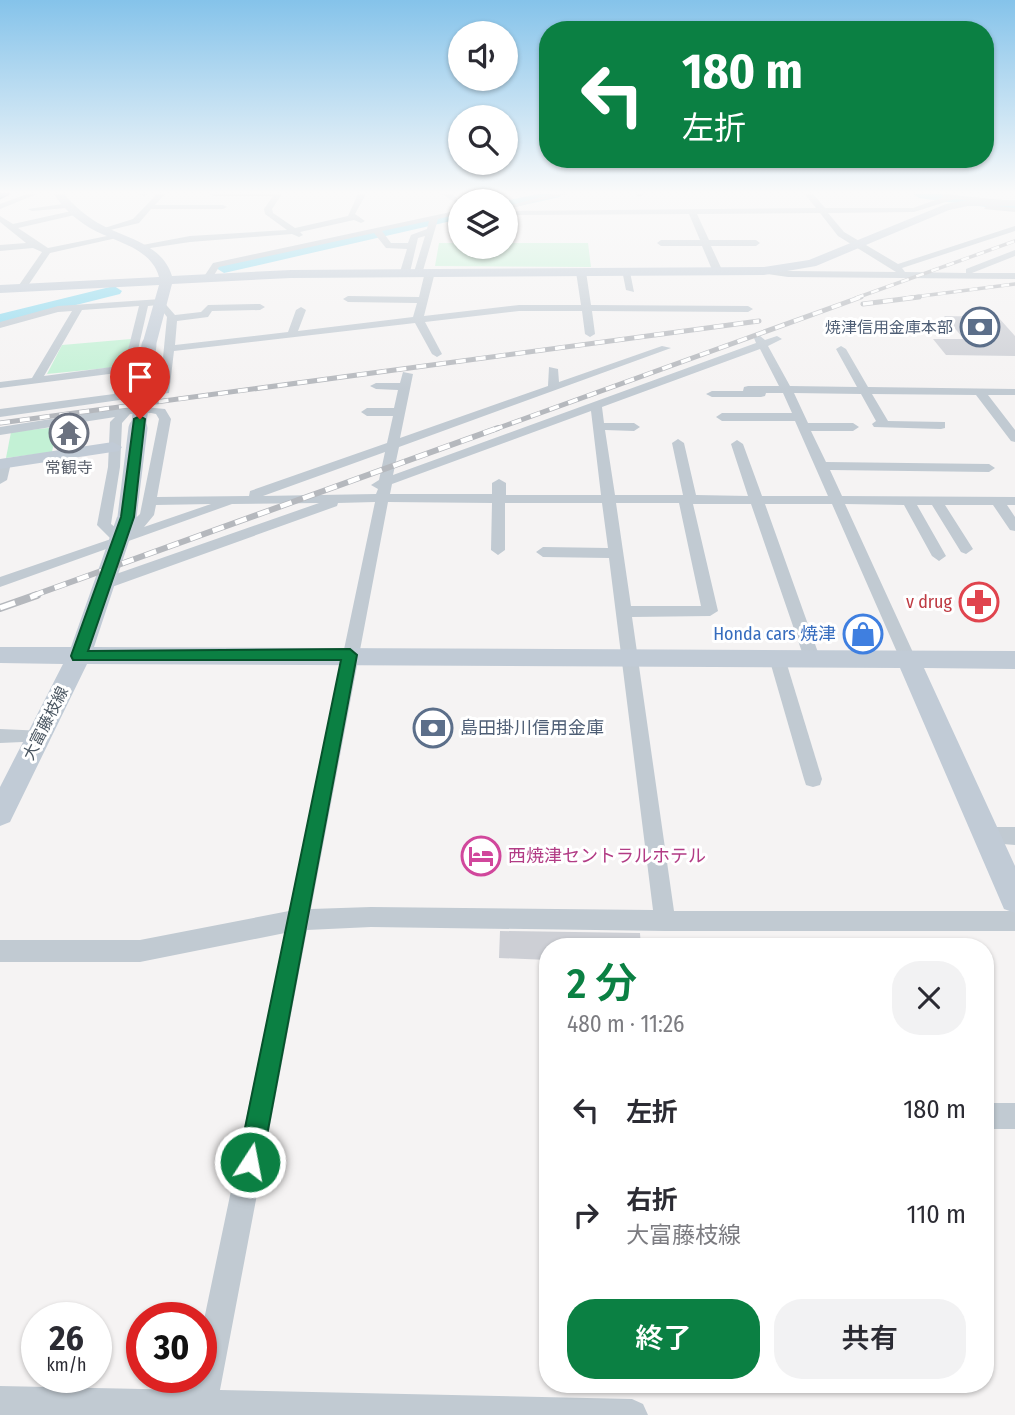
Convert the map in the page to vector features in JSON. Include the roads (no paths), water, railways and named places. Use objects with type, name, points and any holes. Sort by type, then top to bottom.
[{"type":"main road","points":[[157,260],[167,280]]},
{"type":"main road","points":[[0,289],[23,291],[167,280],[405,272],[764,271],[819,260]]},
{"type":"main road","name":"大富藤枝線","points":[[0,814],[79,656],[124,528],[149,345],[167,280]]},
{"type":"main road","points":[[2,469],[113,447]]},
{"type":"main road","points":[[0,655],[1015,660]]},
{"type":"main road","points":[[908,659],[1001,836],[1015,899]]},
{"type":"street","points":[[23,291],[41,260]]},
{"type":"street","points":[[208,278],[216,265],[242,260]]},
{"type":"street","points":[[405,272],[408,260]]},
{"type":"street","points":[[426,260],[423,299],[418,319],[437,354]]},
{"type":"street","points":[[712,260],[718,272]]},
{"type":"street","points":[[884,260],[900,271]]},
{"type":"street","points":[[900,271],[928,260]]},
{"type":"street","points":[[960,275],[996,260]]},
{"type":"street","points":[[764,271],[790,278],[900,271],[1015,276]]},
{"type":"street","points":[[581,272],[590,334]]},
{"type":"street","points":[[625,272],[631,290]]},
{"type":"street","points":[[348,299],[423,299]]},
{"type":"street","points":[[0,413],[165,391],[172,318],[161,302],[58,309],[5,320]]},
{"type":"street","points":[[119,397],[123,369],[132,354],[144,304]]},
{"type":"street","points":[[168,349],[418,319],[485,316],[519,304],[587,313]]},
{"type":"street","points":[[36,380],[79,307]]},
{"type":"street","points":[[172,318],[205,315],[208,308],[260,307]]},
{"type":"street","points":[[563,317],[587,313],[748,309]]},
{"type":"street","points":[[292,334],[301,310]]},
{"type":"street","points":[[248,352],[252,339]]},
{"type":"street","points":[[104,584],[387,482],[596,393],[761,341],[777,339]]},
{"type":"street","points":[[761,341],[788,391],[908,659]]},
{"type":"street","points":[[124,414],[116,422],[114,467],[104,526],[124,528],[242,498],[554,388],[596,393],[666,348]]},
{"type":"street","points":[[841,349],[881,424],[941,425]]},
{"type":"street","points":[[0,384],[123,369]]},
{"type":"street","points":[[553,369],[554,388]]},
{"type":"street","points":[[202,1409],[406,381],[376,386]]},
{"type":"street","points":[[748,389],[788,391]]},
{"type":"street","points":[[712,394],[788,391],[1015,391]]},
{"type":"street","points":[[979,391],[1015,438]]},
{"type":"street","points":[[596,393],[628,657],[665,921]]},
{"type":"street","points":[[0,431],[151,409],[164,414],[150,501],[143,521],[0,582]]},
{"type":"street","points":[[367,412],[399,412]]},
{"type":"street","points":[[722,417],[853,428]]},
{"type":"street","points":[[599,426],[634,427]]},
{"type":"street","points":[[624,612],[710,611],[678,443]]},
{"type":"street","points":[[737,444],[812,658]]},
{"type":"street","points":[[821,466],[989,468]]},
{"type":"street","points":[[498,550],[499,484]]},
{"type":"street","points":[[150,501],[242,498],[1015,501]]},
{"type":"street","points":[[908,500],[939,556]]},
{"type":"street","points":[[936,501],[966,549]]},
{"type":"street","points":[[997,501],[1015,527]]},
{"type":"street","points":[[543,552],[616,553]]},
{"type":"street","points":[[777,658],[813,779]]},
{"type":"street","points":[[0,736],[39,736]]},
{"type":"street","points":[[0,951],[140,951],[298,920],[437,917],[665,921],[1015,921]]},
{"type":"street","points":[[994,1116],[1015,1116]]},
{"type":"street","points":[[0,1401],[202,1409],[632,1415]]},
{"type":"waterway","points":[[224,268],[259,260]]},
{"type":"waterway","points":[[0,319],[114,291]]},
{"type":"railway","points":[[856,298],[962,260]]},
{"type":"railway","points":[[906,298],[1015,284]]},
{"type":"railway","points":[[493,430],[861,297]]},
{"type":"railway","points":[[863,304],[919,297]]},
{"type":"railway","points":[[0,423],[759,321]]},
{"type":"railway","points":[[32,596],[498,428]]},
{"type":"railway","points":[[0,608],[37,595]]},
{"type":"place","name":"焼津信用金庫本部","points":[[980,327]]},
{"type":"place","name":"常観寺","points":[[69,433]]},
{"type":"place","name":"v drug","points":[[979,602]]},
{"type":"place","name":"Honda cars 焼津","points":[[863,634]]},
{"type":"place","name":"島田掛川信用金庫","points":[[433,728]]},
{"type":"place","name":"西焼津セントラルホテル","points":[[481,856]]}]
